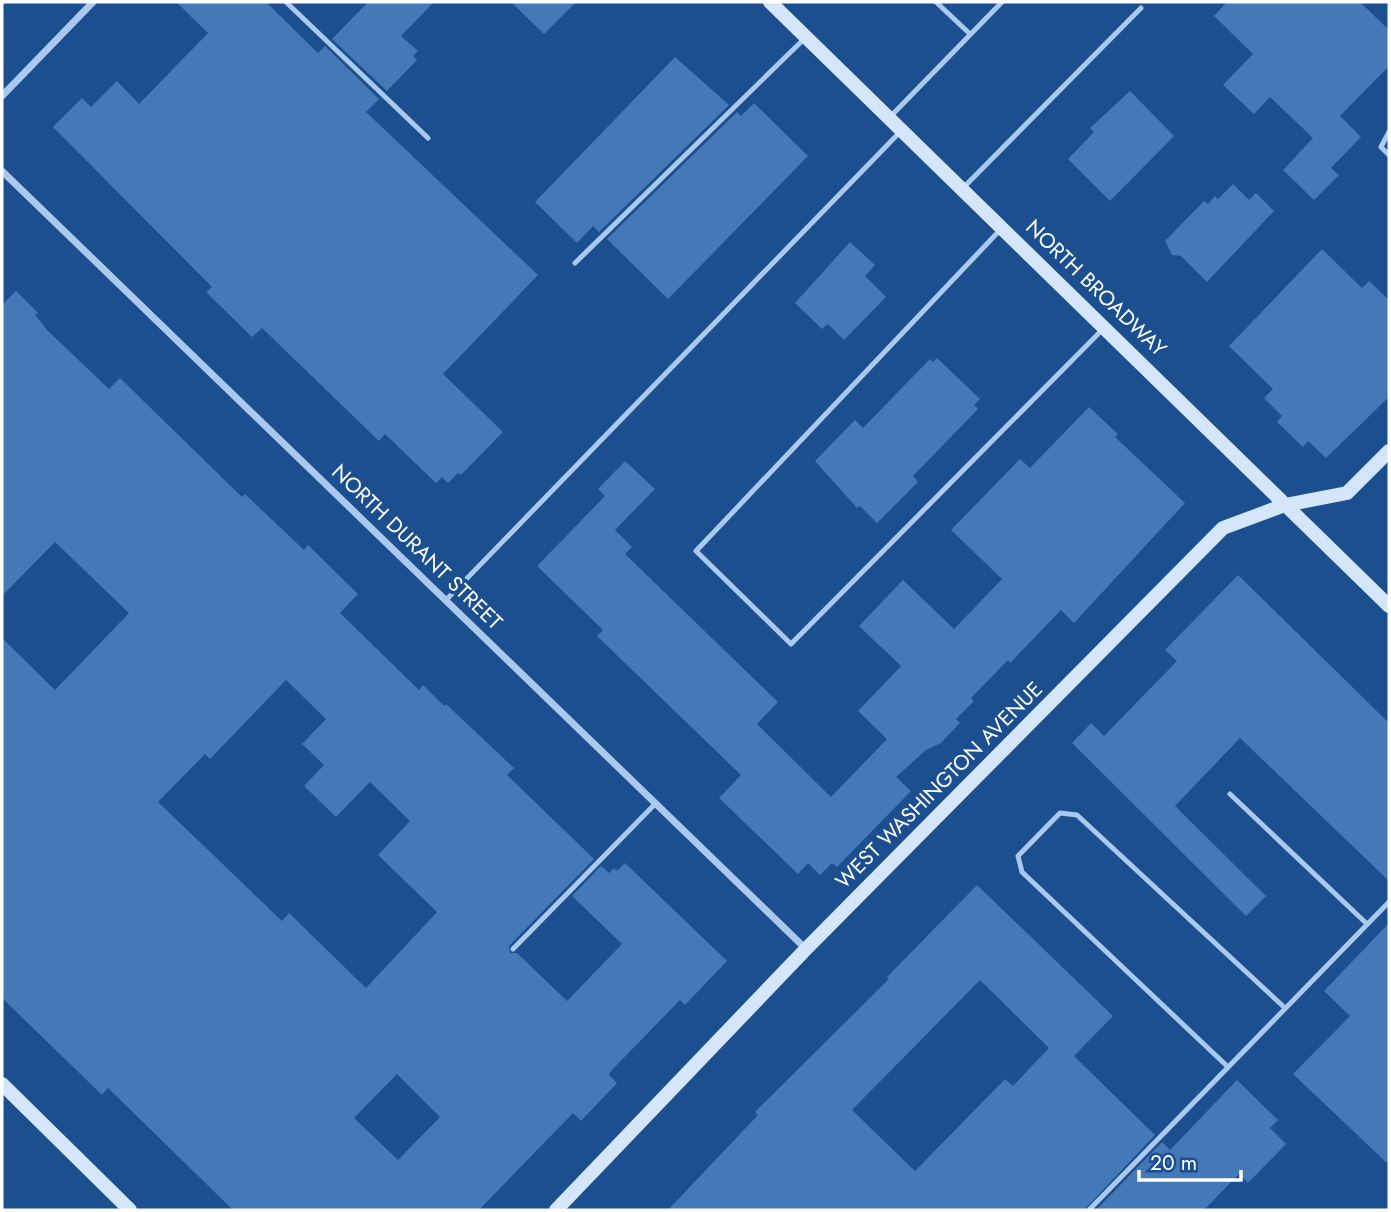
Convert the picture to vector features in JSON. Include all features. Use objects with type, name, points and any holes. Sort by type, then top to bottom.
[{"type":"street","points":[[2,96],[93,2]]},
{"type":"street","name":"NORTH BROADWAY","points":[[770,2],[1389,606]]},
{"type":"street","name":"NORTH DURANT STREET","points":[[2,171],[807,949]]},
{"type":"street","name":"WEST WASHINGTON AVENUE","points":[[556,1210],[807,949],[1223,528],[1285,505],[1348,493],[1389,451]]},
{"type":"street","points":[[2,1084],[130,1210]]},
{"type":"lane","points":[[286,2],[428,138]]},
{"type":"lane","points":[[936,2],[970,34]]},
{"type":"lane","points":[[890,117],[1002,2]]},
{"type":"lane","points":[[963,188],[1141,8]]},
{"type":"lane","points":[[575,263],[806,37]]},
{"type":"lane","points":[[446,600],[902,130]]},
{"type":"lane","points":[[1389,132],[1381,147],[1389,155]]},
{"type":"lane","points":[[1003,227],[696,551],[781,635],[791,644],[1105,326]]},
{"type":"lane","points":[[1230,794],[1367,924]]},
{"type":"lane","points":[[513,949],[656,803]]},
{"type":"lane","points":[[1228,1067],[1022,872],[1018,856],[1060,813],[1077,815],[1285,1008]]},
{"type":"lane","points":[[1089,1210],[1389,902]]},
{"type":"building","points":[[176,2],[266,2],[318,53],[325,46],[379,99],[366,112],[538,275],[443,374],[503,432],[461,475],[458,473],[448,483],[442,477],[436,483],[385,434],[379,441],[262,328],[252,337],[206,292],[212,287],[53,127],[82,98],[91,107],[117,81],[139,104],[208,33]]},
{"type":"building","points":[[368,2],[434,2],[401,36],[418,51],[413,56],[417,60],[387,91],[332,39]]},
{"type":"building","points":[[511,2],[576,2],[544,34]]},
{"type":"building","points":[[1227,2],[1360,2],[1389,30],[1389,66],[1340,116],[1361,137],[1331,168],[1339,175],[1314,200],[1283,170],[1313,138],[1270,97],[1254,114],[1223,85],[1253,54],[1214,16]]},
{"type":"building","points":[[675,57],[729,105],[599,232],[593,226],[577,243],[535,202]]},
{"type":"building","points":[[1130,91],[1174,136],[1110,201],[1068,159],[1094,132],[1090,128]]},
{"type":"building","points":[[754,103],[808,156],[668,299],[607,239],[737,112],[741,116]]},
{"type":"building","points":[[1233,184],[1249,200],[1256,193],[1274,211],[1207,282],[1181,256],[1172,255],[1165,241],[1204,201],[1208,204],[1215,196],[1218,199]]},
{"type":"building","points":[[850,242],[875,265],[865,276],[886,297],[844,340],[828,324],[822,329],[795,303]]},
{"type":"building","points":[[1322,249],[1362,288],[1369,281],[1389,300],[1389,397],[1326,458],[1308,441],[1303,447],[1277,422],[1282,416],[1264,398],[1273,389],[1229,346]]},
{"type":"building","points":[[16,291],[38,313],[35,315],[47,330],[109,389],[120,378],[242,497],[245,494],[304,550],[308,545],[358,594],[340,613],[419,690],[423,685],[514,768],[507,775],[594,859],[509,946],[510,953],[517,953],[567,1001],[622,944],[572,896],[601,866],[609,873],[614,868],[617,871],[625,863],[727,961],[685,1005],[680,1000],[611,1071],[609,1075],[617,1083],[581,1121],[573,1113],[479,1210],[233,1210],[108,1088],[102,1095],[2,998],[2,638],[55,690],[129,613],[55,542],[2,596],[2,305]],"holes":[[[286,680],[326,719],[302,744],[324,765],[304,786],[336,817],[370,782],[410,821],[378,855],[437,912],[366,988],[289,913],[282,921],[158,802],[205,754],[210,759]],[[397,1074],[440,1117],[398,1160],[354,1118]]]},
{"type":"building","points":[[937,358],[980,399],[974,405],[978,409],[913,476],[918,482],[877,523],[860,506],[857,508],[815,461],[855,420],[863,428],[930,359],[933,362]]},
{"type":"building","points":[[1089,407],[1118,434],[1115,437],[1185,503],[1074,623],[1061,610],[1010,663],[1008,660],[971,698],[974,701],[956,719],[960,723],[941,743],[926,750],[896,777],[911,791],[837,867],[832,863],[820,875],[808,863],[798,874],[719,798],[741,775],[597,636],[603,630],[537,566],[605,496],[598,489],[625,461],[655,489],[615,530],[632,547],[625,554],[778,702],[757,724],[831,797],[887,739],[858,711],[901,666],[859,626],[903,580],[954,629],[1002,579],[951,530],[1020,459],[1030,468]]},
{"type":"building","points":[[1238,575],[1389,723],[1389,881],[1240,738],[1175,806],[1266,896],[1246,916],[1072,743],[1091,723],[1104,736],[1177,661],[1165,650]]},
{"type":"building","points":[[977,885],[1113,1016],[1074,1056],[1155,1135],[1084,1210],[668,1210],[758,1115],[755,1112],[889,979],[887,977]],"holes":[[[980,980],[1049,1048],[1013,1086],[1005,1079],[915,1171],[852,1110]]]},
{"type":"building","points":[[1389,923],[1389,1165],[1293,1074],[1350,1016],[1324,991]]},
{"type":"building","points":[[1237,1080],[1278,1120],[1270,1128],[1286,1144],[1248,1183],[1239,1174],[1204,1210],[1096,1210],[1162,1142],[1170,1150]]}]
